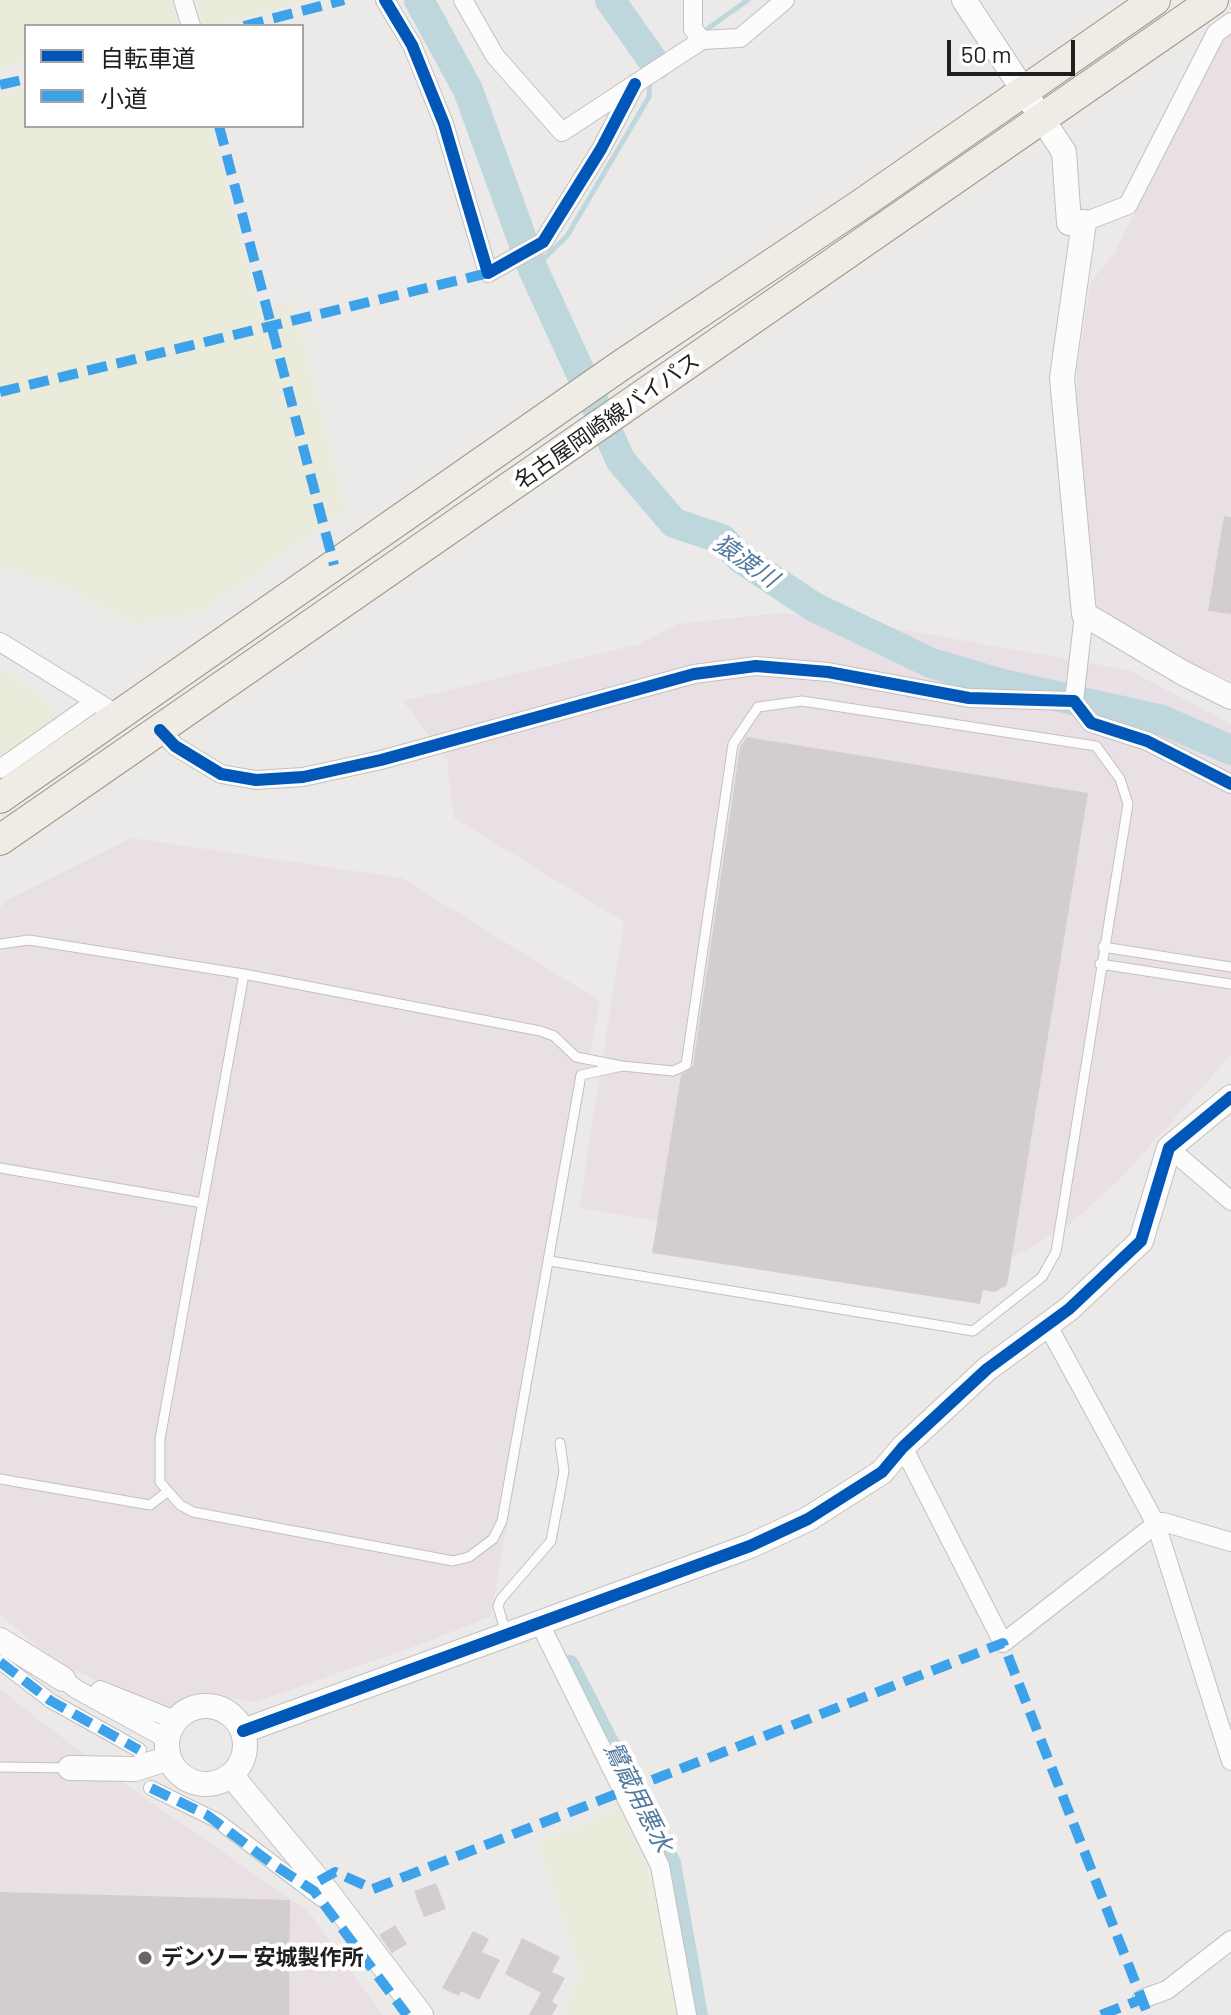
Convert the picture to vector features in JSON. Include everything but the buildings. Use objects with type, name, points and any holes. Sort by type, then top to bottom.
[{"type":"main road","name":"名古屋岡崎線バイパス","points":[[0,798],[107,708],[554,414],[1155,0]]},
{"type":"main road","name":"名古屋岡崎線バイパス","points":[[0,840],[1213,0]]},
{"type":"street","points":[[183,0],[190,24]]},
{"type":"street","points":[[385,0],[412,45],[444,124],[488,273],[543,242],[601,149],[635,84]]},
{"type":"street","points":[[463,0],[495,56],[562,132],[702,40],[740,38],[785,0]]},
{"type":"street","points":[[693,0],[693,29],[702,40]]},
{"type":"street","points":[[964,0],[1064,152],[1069,223],[1084,222],[1128,205],[1216,33],[1231,22]]},
{"type":"street","points":[[1084,222],[1062,378],[1084,614],[1074,701],[1091,723],[1147,741],[1231,784]]},
{"type":"street","points":[[1084,614],[1183,673],[1231,697]]},
{"type":"street","points":[[0,642],[107,708],[0,769]]},
{"type":"street","points":[[160,730],[175,746],[221,774],[256,780],[303,777],[381,760],[694,674],[756,666],[828,672],[969,698],[1074,701]]},
{"type":"street","points":[[243,1731],[750,1546],[808,1519],[882,1472],[903,1447],[987,1369],[1048,1326],[1104,1279],[1141,1241],[1169,1148],[1231,1097]]},
{"type":"street","points":[[1169,1148],[1231,1201]]},
{"type":"street","points":[[1048,1326],[1156,1524],[1231,1761]]},
{"type":"street","points":[[903,1447],[1003,1643],[1156,1524],[1163,1522],[1231,1542]]},
{"type":"street","points":[[539,1622],[660,1866],[687,2015]]},
{"type":"street","points":[[0,1640],[170,1739],[179,1774],[196,1783],[214,1783],[231,1775],[244,1755],[243,1731],[231,1714],[213,1706],[193,1707],[170,1739],[135,1769],[70,1768]]},
{"type":"street","points":[[0,1662],[51,1701],[139,1750]]},
{"type":"street","points":[[231,1775],[319,1881],[421,2015]]},
{"type":"street","points":[[151,1788],[207,1815],[314,1891],[407,2015]]},
{"type":"street","points":[[1142,1999],[1167,1990],[1231,1940]]},
{"type":"lane","points":[[0,944],[29,940],[244,974],[540,1031],[554,1036],[576,1057],[673,1071],[686,1065],[733,744],[746,720],[758,707],[802,701],[1096,746],[1120,779],[1128,804],[1056,1252],[1042,1277],[973,1331],[550,1261]]},
{"type":"lane","points":[[1103,947],[1231,967]]},
{"type":"lane","points":[[1100,964],[1231,984]]},
{"type":"lane","points":[[244,974],[160,1439],[158,1472],[167,1492],[193,1512],[453,1561],[482,1550],[493,1539],[502,1521],[581,1075],[622,1066]]},
{"type":"lane","points":[[0,1168],[203,1203]]},
{"type":"lane","points":[[506,1634],[498,1606],[501,1599],[551,1541],[564,1471],[560,1443]]},
{"type":"lane","points":[[0,1479],[150,1505],[167,1492]]},
{"type":"lane","points":[[0,1767],[70,1768]]},
{"type":"shaded area","points":[[0,0],[172,0],[178,24],[24,24],[24,61],[0,66]]},
{"type":"shaded area","points":[[198,0],[311,0],[221,24],[204,24]]},
{"type":"shaded area","points":[[1231,33],[1231,680],[1090,622],[1079,611],[1077,367],[1091,281],[1114,254],[1217,48]]},
{"type":"shaded area","points":[[24,87],[24,128],[212,128],[259,309],[293,302],[345,509],[205,610],[138,625],[66,586],[0,567],[0,93]]},
{"type":"shaded area","points":[[781,613],[843,619],[1129,670],[1231,724],[1231,1055],[1122,1177],[1068,1226],[984,1274],[579,1208],[624,922],[454,818],[447,760],[403,701],[640,644],[677,624]]},
{"type":"shaded area","points":[[0,670],[17,678],[60,716],[0,758]]},
{"type":"shaded area","points":[[131,838],[402,878],[600,1001],[491,1616],[416,1646],[255,1702],[196,1693],[167,1708],[156,1706],[57,1663],[0,1615],[0,908],[5,901]]},
{"type":"shaded area","points":[[0,1689],[95,1763],[309,1912],[382,2015],[0,2015]]},
{"type":"shaded area","points":[[619,1810],[650,1874],[680,2015],[563,2015],[582,1975],[538,1841]]},
{"type":"waterway","name":"猿渡川","points":[[419,0],[468,90],[533,269],[621,461],[674,523],[722,539],[740,558],[814,607],[931,663],[1002,684],[1162,720],[1231,750]]},
{"type":"waterway","points":[[610,0],[656,65]]},
{"type":"waterway","points":[[703,32],[748,0]]},
{"type":"waterway","points":[[533,269],[567,236],[649,97],[650,79]]},
{"type":"waterway","name":"鷺蔵用悪水","points":[[570,1664],[672,1863],[699,2015]]},
{"type":"marked path","points":[[252,24],[344,0]]},
{"type":"marked path","points":[[0,85],[24,79]]},
{"type":"marked path","points":[[220,128],[334,565]]},
{"type":"marked path","points":[[0,392],[488,273]]},
{"type":"marked path","points":[[319,1881],[335,1872],[373,1889],[1003,1643],[1148,2015]]},
{"type":"marked path","points":[[0,1662],[51,1701],[139,1750]]},
{"type":"marked path","points":[[151,1788],[207,1815],[314,1891],[407,2015]]},
{"type":"marked path","points":[[1101,2015],[1142,1999]]},
{"type":"cycle path","points":[[385,0],[412,45],[444,124],[488,273],[543,242],[601,149],[635,84]]},
{"type":"cycle path","points":[[160,730],[175,746],[221,774],[256,780],[303,777],[381,760],[694,674],[756,666],[828,672],[969,698],[1074,701],[1091,723],[1147,741],[1231,784]]},
{"type":"cycle path","points":[[243,1731],[750,1546],[808,1519],[882,1472],[903,1447],[987,1369],[1069,1309],[1141,1241],[1169,1148],[1231,1097]]},
{"type":"place","name":"デンソー 安城製作所","points":[[145,1958]]}]
